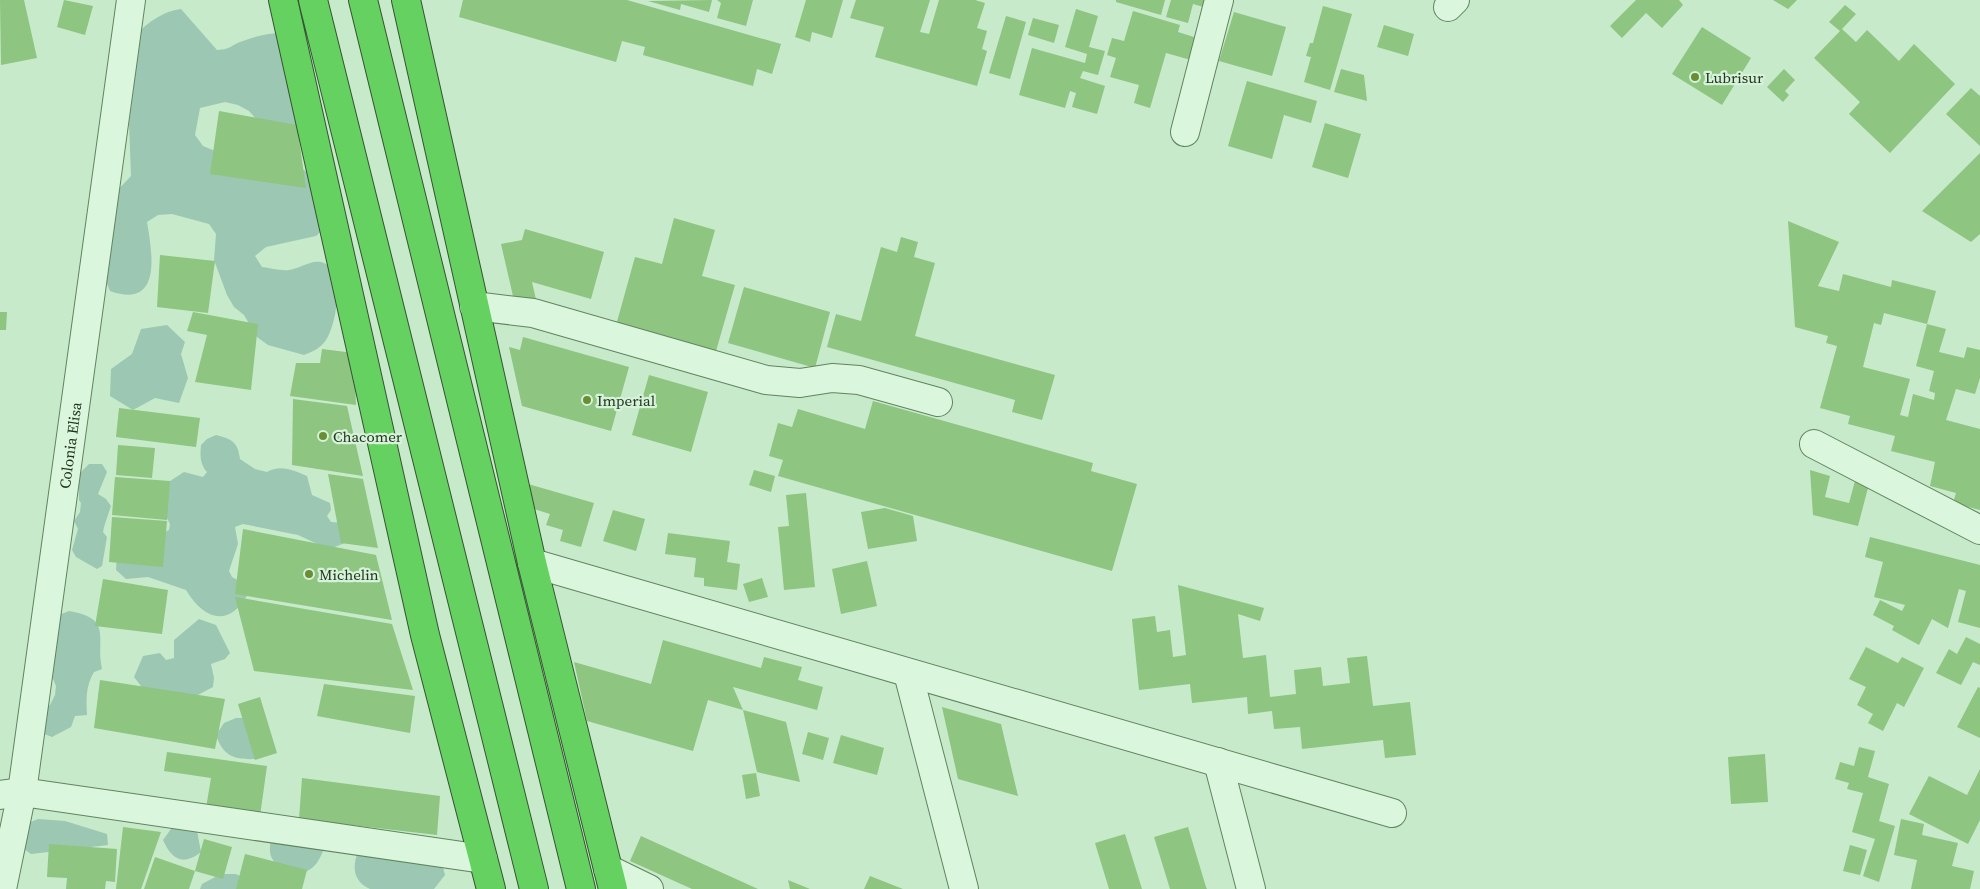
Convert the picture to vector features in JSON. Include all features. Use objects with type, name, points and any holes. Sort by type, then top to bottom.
[{"type":"highway","points":[[283,0],[425,635],[491,889]]},
{"type":"highway","points":[[313,0],[534,889]]},
{"type":"highway","points":[[363,0],[581,889]]},
{"type":"highway","points":[[406,0],[532,563],[611,879]]},
{"type":"street","name":"Colonia Elisa","points":[[2,889],[11,794],[131,0]]},
{"type":"street","points":[[1185,132],[1219,0]]},
{"type":"street","points":[[474,306],[533,313],[766,380],[800,383],[832,378],[859,380],[938,402]]},
{"type":"street","points":[[1814,444],[1980,530]]},
{"type":"street","points":[[532,563],[1392,813]]},
{"type":"street","points":[[908,673],[964,889]]},
{"type":"street","points":[[1218,762],[1251,889]]},
{"type":"street","points":[[11,794],[483,859]]},
{"type":"street","points":[[611,879],[649,889]]},
{"type":"green space","points":[[181,9],[217,50],[229,48],[239,42],[258,36],[283,33],[303,131],[291,138],[267,131],[249,111],[238,105],[225,102],[200,108],[195,135],[203,146],[227,156],[295,164],[330,188],[325,227],[316,236],[266,247],[255,256],[262,267],[289,270],[321,262],[332,270],[337,289],[337,300],[330,333],[322,345],[304,355],[268,345],[257,337],[244,315],[234,307],[227,295],[214,260],[216,234],[209,224],[172,214],[158,215],[147,222],[151,248],[150,275],[146,285],[139,292],[127,295],[110,291],[96,256],[114,194],[131,176],[129,123],[134,85],[132,73],[135,35],[157,18],[168,12]]},
{"type":"green space","points":[[167,325],[185,342],[181,354],[188,378],[179,403],[155,398],[133,410],[110,396],[111,369],[132,354],[141,329]]},
{"type":"green space","points":[[216,435],[233,442],[238,449],[240,459],[255,469],[267,472],[282,468],[307,476],[312,495],[330,503],[331,510],[327,516],[331,522],[343,523],[350,541],[332,548],[324,547],[298,535],[243,524],[235,527],[238,544],[229,571],[232,577],[239,581],[248,594],[241,605],[225,616],[217,616],[201,608],[186,590],[148,577],[126,579],[116,570],[117,555],[169,530],[170,524],[164,512],[164,485],[184,472],[203,477],[207,472],[201,460],[201,445],[207,439]]},
{"type":"green space","points":[[89,464],[102,464],[107,472],[98,494],[106,499],[111,506],[103,532],[107,537],[102,566],[97,569],[76,557],[72,550],[78,529],[74,521],[80,512],[81,503],[79,500],[79,474]]},
{"type":"green space","points":[[69,611],[83,614],[97,624],[100,631],[102,669],[94,672],[89,682],[87,715],[75,716],[71,727],[52,737],[39,732],[39,713],[50,705],[55,695],[56,686],[51,674],[54,617]]},
{"type":"green space","points":[[199,619],[216,625],[230,653],[225,659],[211,664],[214,678],[213,687],[194,697],[144,690],[134,677],[143,656],[160,653],[166,660],[174,658],[174,640]]},
{"type":"green space","points":[[236,718],[250,718],[256,759],[241,759],[230,755],[222,748],[219,742],[216,735],[224,723]]},
{"type":"green space","points":[[38,819],[65,821],[107,834],[108,845],[31,854],[21,847],[26,824]]},
{"type":"green space","points":[[184,828],[197,831],[201,852],[189,859],[183,860],[170,852],[163,840],[171,829]]},
{"type":"green space","points":[[272,837],[326,844],[321,856],[312,868],[295,875],[271,857],[270,845]]},
{"type":"green space","points":[[358,852],[442,864],[445,875],[434,889],[370,889],[360,882],[355,873]]},
{"type":"green space","points":[[221,874],[236,874],[246,879],[252,889],[200,889],[202,884]]},
{"type":"building","points":[[0,0],[24,0],[37,58],[1,65]]},
{"type":"building","points":[[64,0],[93,6],[85,35],[57,27]]},
{"type":"building","points":[[463,0],[627,0],[781,44],[772,74],[757,69],[753,86],[643,55],[645,47],[622,41],[616,62],[459,17]]},
{"type":"building","points":[[712,0],[709,12],[681,4],[680,10],[648,1]]},
{"type":"building","points":[[717,0],[753,0],[746,26],[717,18],[721,3]]},
{"type":"building","points":[[806,0],[843,0],[832,38],[812,32],[810,42],[795,37]]},
{"type":"building","points":[[856,0],[930,0],[920,32],[929,34],[939,0],[975,0],[985,3],[977,28],[987,31],[982,49],[987,51],[977,86],[875,57],[884,27],[850,18]]},
{"type":"building","points":[[1116,0],[1165,0],[1161,15],[1116,2]]},
{"type":"building","points":[[1171,0],[1209,0],[1207,8],[1193,4],[1188,23],[1166,17]]},
{"type":"building","points":[[1636,0],[1679,0],[1683,5],[1662,28],[1646,13],[1622,38],[1610,26]]},
{"type":"building","points":[[1773,0],[1797,0],[1788,9]]},
{"type":"building","points":[[1845,5],[1856,14],[1842,29],[1856,42],[1867,30],[1899,61],[1914,44],[1955,84],[1890,153],[1849,114],[1860,102],[1814,58],[1840,31],[1829,22]]},
{"type":"building","points":[[1323,6],[1352,14],[1330,90],[1304,82],[1311,57],[1306,56],[1310,43],[1313,43]]},
{"type":"building","points":[[1076,9],[1098,16],[1089,47],[1105,51],[1098,75],[1083,71],[1080,78],[1105,86],[1097,114],[1072,107],[1076,93],[1070,91],[1065,108],[1019,95],[1032,48],[1085,63],[1087,54],[1065,47]]},
{"type":"building","points":[[1133,11],[1180,25],[1178,32],[1197,38],[1191,60],[1166,53],[1150,108],[1134,103],[1139,85],[1110,77],[1116,58],[1107,55],[1112,38],[1124,41]]},
{"type":"building","points":[[1234,12],[1286,27],[1272,76],[1219,61]]},
{"type":"building","points":[[1006,16],[1026,22],[1010,79],[989,73]]},
{"type":"building","points":[[1033,18],[1059,25],[1054,43],[1028,35]]},
{"type":"building","points":[[1384,25],[1414,34],[1408,56],[1377,47]]},
{"type":"building","points":[[1702,27],[1751,58],[1722,105],[1672,74]]},
{"type":"building","points":[[1341,69],[1364,75],[1367,101],[1334,92]]},
{"type":"building","points":[[1784,69],[1795,80],[1785,91],[1789,95],[1783,102],[1767,87]]},
{"type":"building","points":[[1247,81],[1317,101],[1311,123],[1284,115],[1272,159],[1228,146]]},
{"type":"building","points":[[1971,88],[1980,96],[1980,146],[1946,114]]},
{"type":"building","points":[[219,111],[297,125],[306,188],[210,174]]},
{"type":"building","points":[[1325,123],[1361,134],[1348,178],[1312,167]]},
{"type":"building","points":[[1980,153],[1980,234],[1971,242],[1922,211]]},
{"type":"building","points":[[674,218],[715,230],[702,276],[735,285],[714,358],[615,329],[635,257],[662,264]]},
{"type":"building","points":[[1788,221],[1839,242],[1818,286],[1839,291],[1843,274],[1891,287],[1892,280],[1936,291],[1927,324],[1946,329],[1939,352],[1964,358],[1967,347],[1980,350],[1980,378],[1975,394],[1956,389],[1946,420],[1980,429],[1980,510],[1953,503],[1956,493],[1930,486],[1935,462],[1891,451],[1895,436],[1848,424],[1850,416],[1820,408],[1837,346],[1826,343],[1828,336],[1795,327]],"holes":[[[1884,313],[1927,324],[1916,366],[1934,371],[1929,391],[1935,393],[1934,400],[1913,394],[1908,417],[1900,415],[1910,379],[1863,367],[1874,323],[1881,325]]]},
{"type":"building","points":[[525,229],[604,252],[591,299],[532,282],[537,304],[516,309],[501,244],[522,240]]},
{"type":"building","points":[[901,237],[918,242],[914,257],[935,263],[915,336],[1055,375],[1042,420],[1012,412],[1015,400],[827,347],[836,314],[861,321],[881,247],[897,252]]},
{"type":"building","points":[[160,255],[215,261],[208,313],[157,307]]},
{"type":"building","points":[[744,287],[830,312],[815,368],[728,343]]},
{"type":"building","points":[[0,312],[7,312],[6,330],[0,330]]},
{"type":"building","points":[[193,312],[258,324],[251,390],[195,382],[207,335],[187,331]]},
{"type":"building","points":[[523,337],[629,367],[611,431],[522,406],[509,347],[520,350]]},
{"type":"building","points":[[322,349],[354,353],[356,405],[290,396],[296,363],[320,363]]},
{"type":"building","points":[[649,375],[708,392],[691,452],[632,435]]},
{"type":"building","name":"Chacomer","points":[[293,399],[347,406],[363,476],[292,465]]},
{"type":"building","points":[[873,401],[1093,463],[1091,471],[1137,484],[1112,571],[778,476],[783,460],[769,456],[778,423],[792,427],[798,409],[865,429]]},
{"type":"building","points":[[119,408],[200,418],[196,447],[116,437]]},
{"type":"building","points":[[118,445],[155,448],[152,478],[116,475]]},
{"type":"building","points":[[754,470],[775,476],[771,492],[749,485]]},
{"type":"building","points":[[1810,470],[1830,476],[1825,497],[1849,503],[1855,481],[1869,484],[1858,526],[1813,515]]},
{"type":"building","points":[[328,474],[363,479],[378,548],[341,543]]},
{"type":"building","points":[[115,477],[170,481],[167,520],[112,515]]},
{"type":"building","points":[[528,484],[594,503],[581,547],[560,541],[563,530],[546,525],[550,514],[531,508]]},
{"type":"building","points":[[806,493],[815,587],[784,590],[778,527],[789,526],[786,495]]},
{"type":"building","points":[[885,508],[913,516],[917,541],[868,549],[861,512]]},
{"type":"building","points":[[613,510],[645,519],[636,551],[603,541]]},
{"type":"building","points":[[112,517],[167,521],[163,567],[109,562]]},
{"type":"building","name":"Michelin","points":[[243,529],[376,555],[392,620],[235,594]]},
{"type":"building","points":[[668,533],[730,541],[727,562],[740,564],[737,590],[704,586],[704,578],[694,577],[696,558],[665,554]]},
{"type":"building","points":[[1870,537],[1980,565],[1980,628],[1958,622],[1966,591],[1959,589],[1948,628],[1932,619],[1919,645],[1892,630],[1894,626],[1873,615],[1880,600],[1902,611],[1905,605],[1874,597],[1883,562],[1865,557]]},
{"type":"building","points":[[867,561],[877,606],[841,614],[832,569]]},
{"type":"building","points":[[762,578],[768,597],[749,602],[743,584]]},
{"type":"building","points":[[103,579],[168,590],[162,634],[95,626]]},
{"type":"building","points":[[1178,585],[1264,608],[1260,621],[1238,614],[1243,658],[1266,655],[1270,697],[1296,694],[1294,670],[1321,667],[1323,686],[1350,683],[1347,658],[1367,656],[1373,706],[1410,702],[1416,755],[1385,758],[1383,740],[1302,749],[1300,727],[1274,729],[1272,711],[1248,714],[1247,697],[1192,703],[1190,684],[1139,690],[1132,619],[1155,616],[1157,632],[1170,630],[1173,657],[1186,655]]},
{"type":"building","points":[[235,597],[392,624],[413,690],[254,671]]},
{"type":"building","points":[[1966,637],[1980,644],[1980,665],[1973,662],[1961,685],[1936,673],[1949,649],[1957,654]]},
{"type":"building","points":[[663,640],[761,668],[764,657],[802,667],[798,680],[823,687],[817,710],[733,687],[743,710],[708,700],[693,751],[587,721],[574,662],[651,684]]},
{"type":"building","points":[[1866,647],[1898,663],[1902,657],[1924,668],[1904,707],[1897,703],[1883,731],[1868,723],[1873,714],[1857,705],[1866,687],[1849,679]]},
{"type":"building","points":[[100,680],[225,699],[215,749],[94,728]]},
{"type":"building","points":[[324,684],[415,696],[410,733],[317,716]]},
{"type":"building","points":[[1978,687],[1980,688],[1980,738],[1957,727]]},
{"type":"building","points":[[260,697],[277,753],[255,760],[238,704]]},
{"type":"building","points":[[942,707],[1001,724],[1018,796],[958,779]]},
{"type":"building","points":[[743,710],[786,722],[800,782],[757,772]]},
{"type":"building","points":[[808,732],[829,738],[823,760],[802,754]]},
{"type":"building","points":[[841,735],[884,748],[877,775],[833,763]]},
{"type":"building","points":[[1859,747],[1875,751],[1868,777],[1889,784],[1879,821],[1895,826],[1879,882],[1863,876],[1875,839],[1852,832],[1863,793],[1847,789],[1849,783],[1835,779],[1840,762],[1854,766]]},
{"type":"building","points":[[167,752],[267,766],[260,816],[206,808],[211,778],[164,771]]},
{"type":"building","points":[[1765,754],[1768,802],[1731,804],[1728,757]]},
{"type":"building","points":[[1980,769],[1980,820],[1968,844],[1909,814],[1929,776],[1967,795]]},
{"type":"building","points":[[756,773],[760,796],[746,799],[742,775]]},
{"type":"building","points":[[302,778],[440,796],[437,835],[299,819]]},
{"type":"building","points":[[1901,819],[1924,824],[1922,835],[1958,843],[1952,866],[1974,871],[1970,889],[1911,889],[1917,860],[1894,855]]},
{"type":"building","points":[[123,827],[161,832],[141,889],[116,889]]},
{"type":"building","points":[[1188,827],[1207,889],[1170,889],[1154,837]]},
{"type":"building","points":[[1125,834],[1142,889],[1109,889],[1095,843]]},
{"type":"building","points":[[641,836],[758,889],[692,889],[630,861]]},
{"type":"building","points":[[204,839],[232,847],[223,879],[195,871]]},
{"type":"building","points":[[49,844],[117,849],[115,882],[106,881],[105,889],[66,889],[67,878],[47,877]]},
{"type":"building","points":[[1850,845],[1867,850],[1860,875],[1843,871]]},
{"type":"building","points":[[245,854],[307,870],[302,889],[236,889]]},
{"type":"building","points":[[155,857],[195,871],[189,889],[144,889]]},
{"type":"building","points":[[870,876],[903,889],[864,889]]},
{"type":"building","points":[[788,880],[810,889],[790,889]]},
{"type":"place","name":"Lubrisur","points":[[1695,77]]},
{"type":"place","name":"Imperial","points":[[587,400]]},
{"type":"place","name":"Chacomer","points":[[323,436]]},
{"type":"place","name":"Michelin","points":[[309,574]]}]
